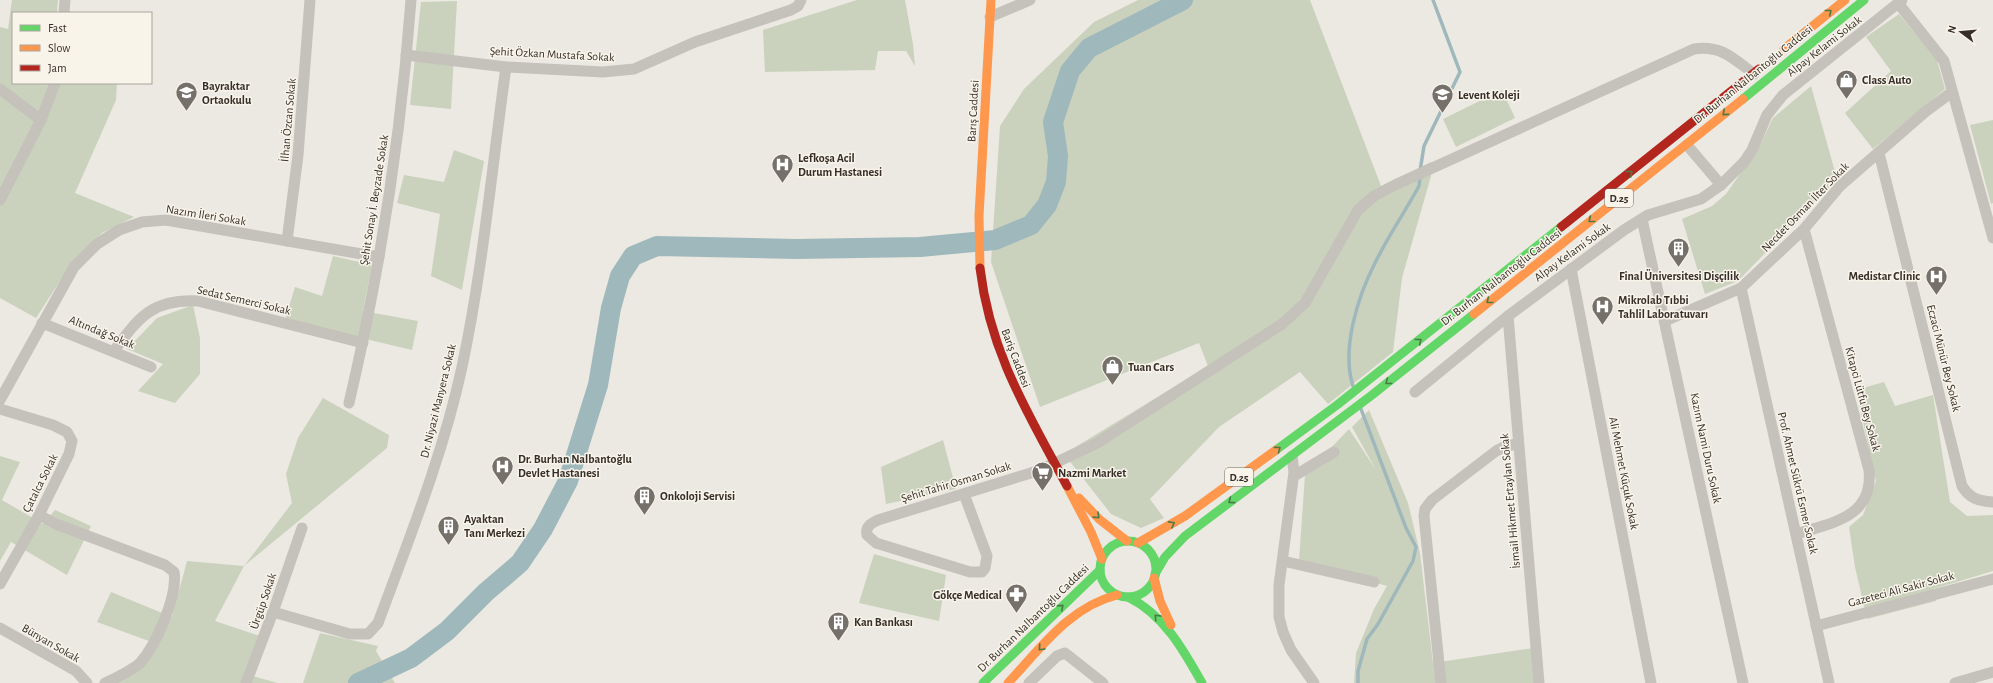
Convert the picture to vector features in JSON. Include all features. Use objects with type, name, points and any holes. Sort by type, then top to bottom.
[{"type":"main road","name":"Barış Caddesi","points":[[979,223],[983,126],[991,0]]},
{"type":"main road","name":"Dr. Burhan Nalbantoğlu Caddesi","points":[[1778,54],[1845,0]]},
{"type":"main road","name":"Dr. Burhan Nalbantoğlu Caddesi","points":[[1154,576],[1165,558],[1185,536],[1372,395],[1687,145],[1864,0]]},
{"type":"main road","name":"Dr. Burhan Nalbantoğlu Caddesi","points":[[1138,543],[1185,516],[1338,405],[1766,64]]},
{"type":"main road","name":"Bariş Caddesi","points":[[979,223],[980,263],[990,319],[1004,362],[1023,406],[1070,488],[1092,533],[1102,559]]},
{"type":"main road","name":"Bariş Caddesi","points":[[1070,488],[1098,518],[1127,541]]},
{"type":"main road","points":[[1117,595],[1104,585],[1100,570],[1102,559],[1112,546],[1127,541],[1138,543],[1146,548],[1152,556],[1155,564],[1154,576],[1160,601],[1179,644],[1202,683]]},
{"type":"main road","name":"Dr. Burhan Nalbantoğlu Caddesi","points":[[983,683],[1100,570]]},
{"type":"main road","name":"D.25","points":[[1128,597],[1144,592],[1154,576]]},
{"type":"main road","points":[[1008,683],[1078,611],[1097,599],[1105,596],[1117,595],[1128,597],[1150,609],[1179,644]]},
{"type":"street","points":[[64,12],[65,0]]},
{"type":"street","name":"İlhan Özcan Sokak","points":[[288,241],[298,155],[310,0]]},
{"type":"street","name":"Şehit Sonay İ. Beyzade Sokak","points":[[349,403],[363,343],[379,257],[398,138],[411,0]]},
{"type":"street","name":"Şehit Özkan Mustafa Sokak","points":[[406,55],[506,67],[603,72],[634,69],[695,42],[791,10],[798,6],[801,0]]},
{"type":"street","points":[[990,17],[1030,0]]},
{"type":"street","points":[[1900,2],[1944,61],[1993,238]]},
{"type":"street","name":"Alpay Kelami Sokak","points":[[1415,392],[1508,316],[1642,219],[1693,202],[1721,185],[1744,162],[1752,150],[1767,115],[1783,95],[1900,2]]},
{"type":"street","name":"Şehit Tahir Osman Sokak","points":[[964,494],[987,556],[985,568],[982,572],[970,572],[876,543],[868,536],[867,528],[878,520],[964,494],[1055,463],[1097,442],[1282,324],[1305,303],[1358,210],[1374,196],[1395,185],[1694,49],[1706,48],[1720,50],[1728,54],[1754,74]]},
{"type":"street","name":"Dr. Niyazi Manyera Sokak","points":[[273,612],[350,634],[368,634],[378,623],[426,493],[462,368],[477,288],[506,67]]},
{"type":"street","points":[[0,200],[40,120],[55,84]]},
{"type":"street","points":[[0,89],[40,120]]},
{"type":"street","name":"Necdet Osman İlter Sokak","points":[[1665,321],[1741,288],[1804,229],[1840,186],[1925,112],[1952,92]]},
{"type":"street","points":[[1687,145],[1721,185]]},
{"type":"street","name":"Eczaci Münür Bey Sokak","points":[[1879,153],[1962,486],[1966,492],[1976,500],[1993,502]]},
{"type":"street","name":"Kazım Nami Duru Sokak","points":[[1642,219],[1743,683]]},
{"type":"street","name":"Nazım İleri Sokak","points":[[0,400],[74,267],[97,244],[119,230],[142,222],[166,220],[379,257]]},
{"type":"street","name":"Kitapci Lütfu Bey Sokak","points":[[1796,534],[1848,517],[1864,499],[1870,483],[1868,470],[1804,229]]},
{"type":"street","name":"Ali Mehmet Küçuk Sokak","points":[[1571,269],[1651,683]]},
{"type":"street","name":"Prof. Ahmet Sükrü Esmer Sokak","points":[[1741,288],[1830,683]]},
{"type":"street","name":"Sedat Semerci Sokak","points":[[114,351],[133,324],[153,308],[177,300],[198,301],[363,343]]},
{"type":"street","name":"İsmail Hikmet Ertaylan Sokak","points":[[1508,316],[1517,444],[1539,683]]},
{"type":"street","name":"Altındağ Sokak","points":[[42,324],[114,351],[151,367]]},
{"type":"street","name":"Çatalca Sokak","points":[[0,408],[53,425],[67,432],[72,441],[70,454],[39,515],[0,584]]},
{"type":"street","points":[[1441,683],[1424,516],[1425,509],[1432,500],[1496,451],[1506,446],[1517,444]]},
{"type":"street","points":[[1294,476],[1334,452]]},
{"type":"street","points":[[1292,456],[1294,476],[1279,599],[1281,624],[1291,650],[1314,683]]},
{"type":"street","points":[[39,515],[56,524],[165,565],[174,572],[175,581],[162,628],[139,663],[105,683]]},
{"type":"street","name":"Ürgüp Sokak","points":[[246,683],[273,612],[302,528]]},
{"type":"street","points":[[1283,561],[1374,582]]},
{"type":"street","name":"Gazeteci Ali Sakir Sokak","points":[[1816,626],[1993,579]]},
{"type":"street","name":"Bünyan Sokak","points":[[0,628],[76,671],[87,683]]},
{"type":"street","points":[[1029,683],[1057,656],[1065,653],[1103,683]]},
{"type":"street","points":[[1955,683],[1993,672]]},
{"type":"green space","points":[[12,0],[58,0],[57,12],[12,12],[12,84],[117,84],[116,100],[75,193],[134,217],[102,233],[69,267],[36,318],[0,298],[0,27],[8,29]]},
{"type":"green space","points":[[857,0],[905,0],[913,44],[915,66],[906,51],[878,51],[875,70],[765,72],[763,30]]},
{"type":"green space","points":[[1138,0],[1310,0],[1381,186],[1431,162],[1431,176],[1402,278],[1393,352],[1328,404],[1300,372],[1219,427],[1150,499],[1164,518],[1141,528],[1111,514],[1064,454],[1208,366],[1199,343],[1040,407],[991,262],[1000,126],[1024,89],[1094,22]]},
{"type":"green space","points":[[457,1],[451,109],[410,105],[421,2]]},
{"type":"green space","points":[[1899,14],[1937,60],[1945,89],[1873,149],[1845,113],[1891,71],[1866,37]]},
{"type":"green space","points":[[1811,86],[1837,179],[1738,281],[1705,294],[1682,219],[1712,206],[1726,194],[1760,145],[1773,118]]},
{"type":"green space","points":[[1502,90],[1515,118],[1456,147],[1443,119]]},
{"type":"green space","points":[[1993,120],[1993,203],[1991,204],[1970,125]]},
{"type":"green space","points":[[454,150],[484,161],[462,290],[431,276],[440,214],[397,203],[404,175],[444,182]]},
{"type":"green space","points":[[333,256],[372,265],[363,311],[418,321],[412,350],[285,320],[295,287],[322,296]]},
{"type":"green space","points":[[193,305],[200,338],[200,374],[175,403],[138,391],[163,364],[127,349],[157,318]]},
{"type":"green space","points":[[1884,382],[1895,406],[1933,395],[1950,502],[1967,516],[1993,515],[1993,571],[1933,589],[1936,601],[1867,619],[1855,567],[1849,527],[1863,515],[1876,481],[1856,390]]},
{"type":"green space","points":[[323,398],[389,435],[387,448],[244,566],[292,503],[286,474],[298,438]]},
{"type":"green space","points":[[1369,410],[1408,503],[1420,553],[1433,663],[1540,647],[1544,683],[1354,683],[1356,653],[1374,609],[1387,586],[1299,561],[1305,475],[1349,429],[1376,470],[1352,427]]},
{"type":"green space","points":[[943,440],[956,489],[886,504],[881,467]]},
{"type":"green space","points":[[0,456],[20,462],[2,500],[43,524],[55,510],[91,526],[67,575],[11,542],[0,561]]},
{"type":"green space","points":[[874,554],[946,575],[939,621],[859,603]]},
{"type":"green space","points":[[187,561],[244,566],[215,621],[260,636],[245,674],[278,683],[113,683],[157,644],[97,622],[111,592],[172,617]]},
{"type":"green space","points":[[320,633],[378,646],[376,651],[395,683],[303,683]]},
{"type":"waterway","points":[[358,683],[411,658],[447,631],[486,592],[520,563],[543,529],[568,481],[598,385],[611,308],[620,276],[633,256],[657,246],[797,249],[920,247],[995,240],[1031,225],[1047,205],[1056,182],[1058,156],[1053,122],[1070,71],[1089,48],[1183,0]]},
{"type":"waterway","points":[[1420,171],[1424,146],[1460,72],[1433,0]]},
{"type":"waterway","points":[[1353,386],[1349,356],[1350,340],[1357,307],[1369,276],[1385,243],[1419,186],[1420,177]]},
{"type":"waterway","points":[[1358,683],[1358,671],[1367,639],[1378,624],[1413,561],[1416,547],[1406,528],[1361,409]]},
{"type":"traffic: fast","points":[[1743,99],[1864,0]]},
{"type":"traffic: fast","points":[[1276,450],[1337,405],[1561,227]]},
{"type":"traffic: fast","points":[[1155,574],[1165,557],[1185,536],[1372,395],[1474,314]]},
{"type":"traffic: fast","points":[[1128,541],[1139,543],[1148,549],[1154,558],[1156,569],[1154,580],[1148,589],[1139,595],[1128,597],[1117,595],[1108,589],[1102,580],[1100,569],[1102,558],[1108,549],[1117,543],[1128,541]]},
{"type":"traffic: fast","points":[[983,683],[1100,570]]},
{"type":"traffic: fast","points":[[1128,597],[1141,604],[1162,623],[1180,646],[1202,683]]},
{"type":"traffic: slow","points":[[980,268],[979,216],[991,0]]},
{"type":"traffic: slow","points":[[1784,49],[1845,0]]},
{"type":"traffic: slow","points":[[1474,314],[1743,99]]},
{"type":"traffic: slow","points":[[1138,543],[1185,516],[1276,450]]},
{"type":"traffic: slow","points":[[1067,486],[1091,532],[1102,559]]},
{"type":"traffic: slow","points":[[1079,498],[1099,519],[1127,541]]},
{"type":"traffic: slow","points":[[1154,578],[1160,601],[1171,625]]},
{"type":"traffic: slow","points":[[1008,683],[1044,643],[1070,619],[1084,609],[1117,595]]},
{"type":"traffic: jam","points":[[1561,227],[1759,69]]},
{"type":"traffic: jam","points":[[980,268],[992,328],[1002,355],[1025,407],[1067,486]]},
{"type":"place","name":"Class Auto","points":[[1847,100]]},
{"type":"place","name":"Bayraktar Ortaokulu","points":[[186,112]]},
{"type":"place","name":"Levent Koleji","points":[[1442,114]]},
{"type":"place","name":"Lefkoşa Acil Durum Hastanesi","points":[[782,184]]},
{"type":"place","name":"Final Üniversitesi Dişçilik","points":[[1679,268]]},
{"type":"place","name":"Medistar Clinic","points":[[1936,296]]},
{"type":"place","name":"Mikrolab Tıbbi Tahlil Laboratuvarı","points":[[1602,326]]},
{"type":"place","name":"Tuan Cars","points":[[1112,386]]},
{"type":"place","name":"Dr. Burhan Nalbantoğlu Devlet Hastanesi","points":[[503,486]]},
{"type":"place","name":"Nazmi Market","points":[[1043,492]]},
{"type":"place","name":"Onkoloji Servisi","points":[[644,516]]},
{"type":"place","name":"Ayaktan Tanı Merkezi","points":[[449,546]]},
{"type":"place","name":"Gökçe Medical","points":[[1017,614]]},
{"type":"place","name":"Kan Bankası","points":[[839,642]]}]
